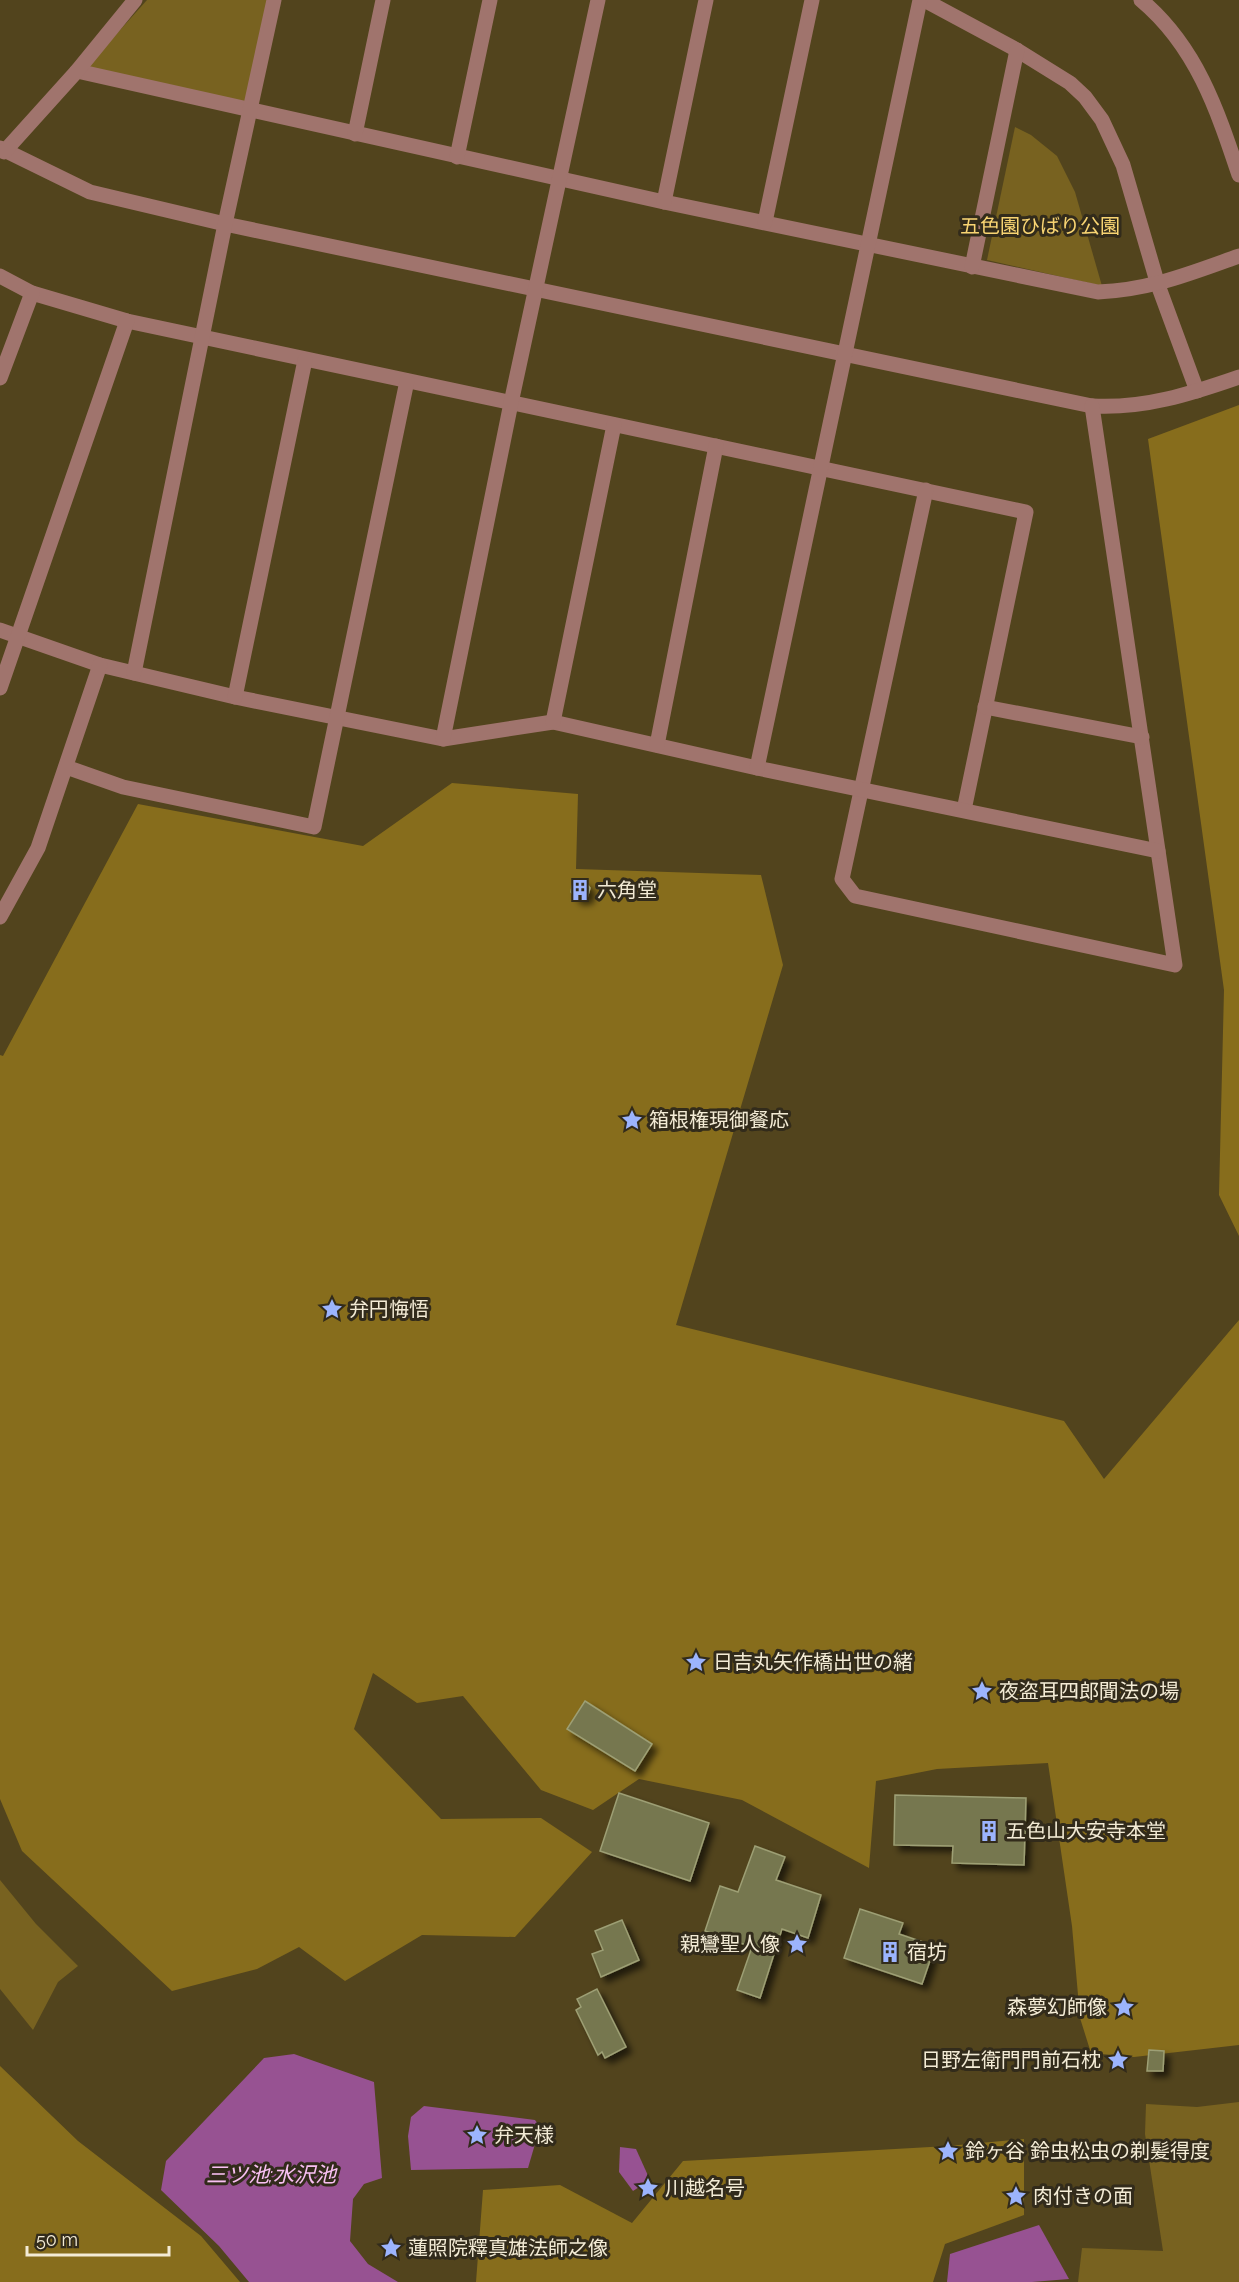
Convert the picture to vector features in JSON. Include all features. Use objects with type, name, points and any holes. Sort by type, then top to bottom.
[{"type":"street","points":[[135,0],[77,71],[2,150],[90,192],[225,224],[536,288],[844,356],[1092,406],[1133,406],[1169,400],[1239,377]]},
{"type":"street","points":[[134,673],[225,224],[274,0]]},
{"type":"street","points":[[355,134],[383,0]]},
{"type":"street","points":[[457,157],[490,0]]},
{"type":"street","points":[[443,739],[511,403],[598,0]]},
{"type":"street","points":[[664,202],[705,0]]},
{"type":"street","points":[[765,222],[812,0]]},
{"type":"street","points":[[757,768],[922,0],[1017,50],[1070,83],[1085,97],[1102,120],[1123,165],[1158,285],[1197,391]]},
{"type":"street","points":[[1141,0],[1173,30],[1201,73],[1216,106],[1239,175]]},
{"type":"street","points":[[972,267],[1017,50]]},
{"type":"street","points":[[77,71],[664,202],[1098,292],[1158,285],[1239,256]]},
{"type":"street","points":[[0,276],[32,293],[127,321],[1026,512],[964,810]]},
{"type":"street","points":[[0,378],[32,293]]},
{"type":"street","points":[[0,688],[127,321]]},
{"type":"street","points":[[235,697],[305,360]]},
{"type":"street","points":[[66,766],[123,787],[314,827],[407,381]]},
{"type":"street","points":[[926,490],[842,879],[855,896],[1175,965],[1092,406]]},
{"type":"street","points":[[553,722],[614,425]]},
{"type":"street","points":[[657,745],[716,446]]},
{"type":"street","points":[[0,630],[100,665],[235,697],[443,739],[553,722],[757,768],[1158,851]]},
{"type":"street","points":[[0,917],[38,848],[100,665]]},
{"type":"street","points":[[985,707],[1142,737]]},
{"type":"green space","points":[[147,0],[269,0],[246,103],[86,68]]},
{"type":"green space","name":"五色園ひばり公園","points":[[1015,127],[1031,135],[1057,156],[1075,192],[1102,286],[987,260]]},
{"type":"green space","points":[[0,1880],[36,1924],[78,1966],[58,1982],[33,2030],[0,1989]]},
{"type":"green space","points":[[1239,2102],[1239,2282],[1078,2282],[1082,2248],[1163,2251],[1145,2134],[1146,2104],[1197,2107]]},
{"type":"shaded area","points":[[1239,405],[1239,1236],[1219,1195],[1224,990],[1148,439]]},
{"type":"shaded area","points":[[452,783],[578,794],[576,869],[761,875],[783,965],[676,1325],[1064,1421],[1104,1479],[1239,1320],[1239,2045],[1134,2057],[1091,2053],[1080,2018],[1072,1926],[1048,1763],[937,1769],[876,1781],[869,1868],[742,1800],[639,1779],[593,1810],[541,1790],[463,1696],[417,1703],[373,1673],[354,1729],[441,1819],[541,1818],[592,1852],[515,1937],[422,1935],[345,1981],[299,1947],[257,1969],[172,1991],[22,1851],[0,1799],[0,1055],[3,1056],[138,804],[363,846]]},
{"type":"shaded area","points":[[0,2066],[78,2141],[201,2236],[240,2282],[0,2282]]},
{"type":"shaded area","points":[[1024,2139],[1024,2215],[945,2244],[933,2282],[476,2282],[483,2190],[560,2185],[632,2223],[683,2161],[948,2146]]},
{"type":"water","name":"三ツ池;水沢池","points":[[294,2054],[374,2082],[382,2178],[364,2184],[353,2199],[350,2241],[368,2264],[398,2282],[249,2282],[219,2246],[161,2190],[166,2161],[264,2058]]},
{"type":"water","points":[[424,2106],[535,2120],[540,2127],[528,2168],[411,2170],[408,2136],[411,2117]]},
{"type":"water","points":[[620,2147],[636,2149],[650,2180],[633,2191],[619,2172]]},
{"type":"water","points":[[1039,2225],[1069,2279],[1032,2282],[947,2282],[950,2254]]},
{"type":"building","name":"六角堂","points":[[584,881],[590,888],[587,898],[577,899],[571,892],[573,882]]},
{"type":"building","points":[[585,1701],[652,1744],[635,1771],[567,1729]]},
{"type":"building","points":[[619,1793],[709,1823],[690,1881],[600,1851]]},
{"type":"building","name":"五色山大安寺本堂","points":[[895,1795],[1026,1798],[1024,1865],[952,1863],[953,1846],[894,1845]]},
{"type":"building","points":[[755,1846],[785,1857],[776,1880],[821,1895],[808,1938],[782,1929],[760,1998],[737,1990],[752,1947],[705,1931],[720,1886],[738,1892]]},
{"type":"building","name":"宿坊","points":[[860,1909],[903,1923],[899,1934],[935,1946],[922,1984],[844,1958]]},
{"type":"building","points":[[622,1920],[639,1960],[601,1977],[592,1954],[603,1950],[595,1931]]},
{"type":"building","points":[[597,1989],[626,2047],[605,2058],[602,2052],[598,2055],[576,2010],[581,2007],[577,1999]]},
{"type":"building","points":[[1149,2050],[1164,2051],[1163,2071],[1147,2071]]},
{"type":"place","name":"六角堂","points":[[580,890]]},
{"type":"place","name":"箱根権現御餐応","points":[[632,1120]]},
{"type":"place","name":"弁円悔悟","points":[[332,1309]]},
{"type":"place","name":"日吉丸矢作橋出世の緒","points":[[696,1662]]},
{"type":"place","name":"夜盗耳四郎聞法の場","points":[[982,1691]]},
{"type":"place","name":"五色山大安寺本堂","points":[[989,1831]]},
{"type":"place","name":"親鸞聖人像","points":[[797,1944]]},
{"type":"place","name":"宿坊","points":[[890,1952]]},
{"type":"place","name":"森夢幻師像","points":[[1124,2007]]},
{"type":"place","name":"日野左衛門門前石枕","points":[[1118,2060]]},
{"type":"place","name":"弁天様","points":[[477,2135]]},
{"type":"place","name":"鈴ヶ谷 鈴虫松虫の剃髪得度","points":[[948,2151]]},
{"type":"place","name":"川越名号","points":[[648,2188]]},
{"type":"place","name":"肉付きの面","points":[[1016,2196]]},
{"type":"place","name":"蓮照院釋真雄法師之像","points":[[391,2248]]}]
